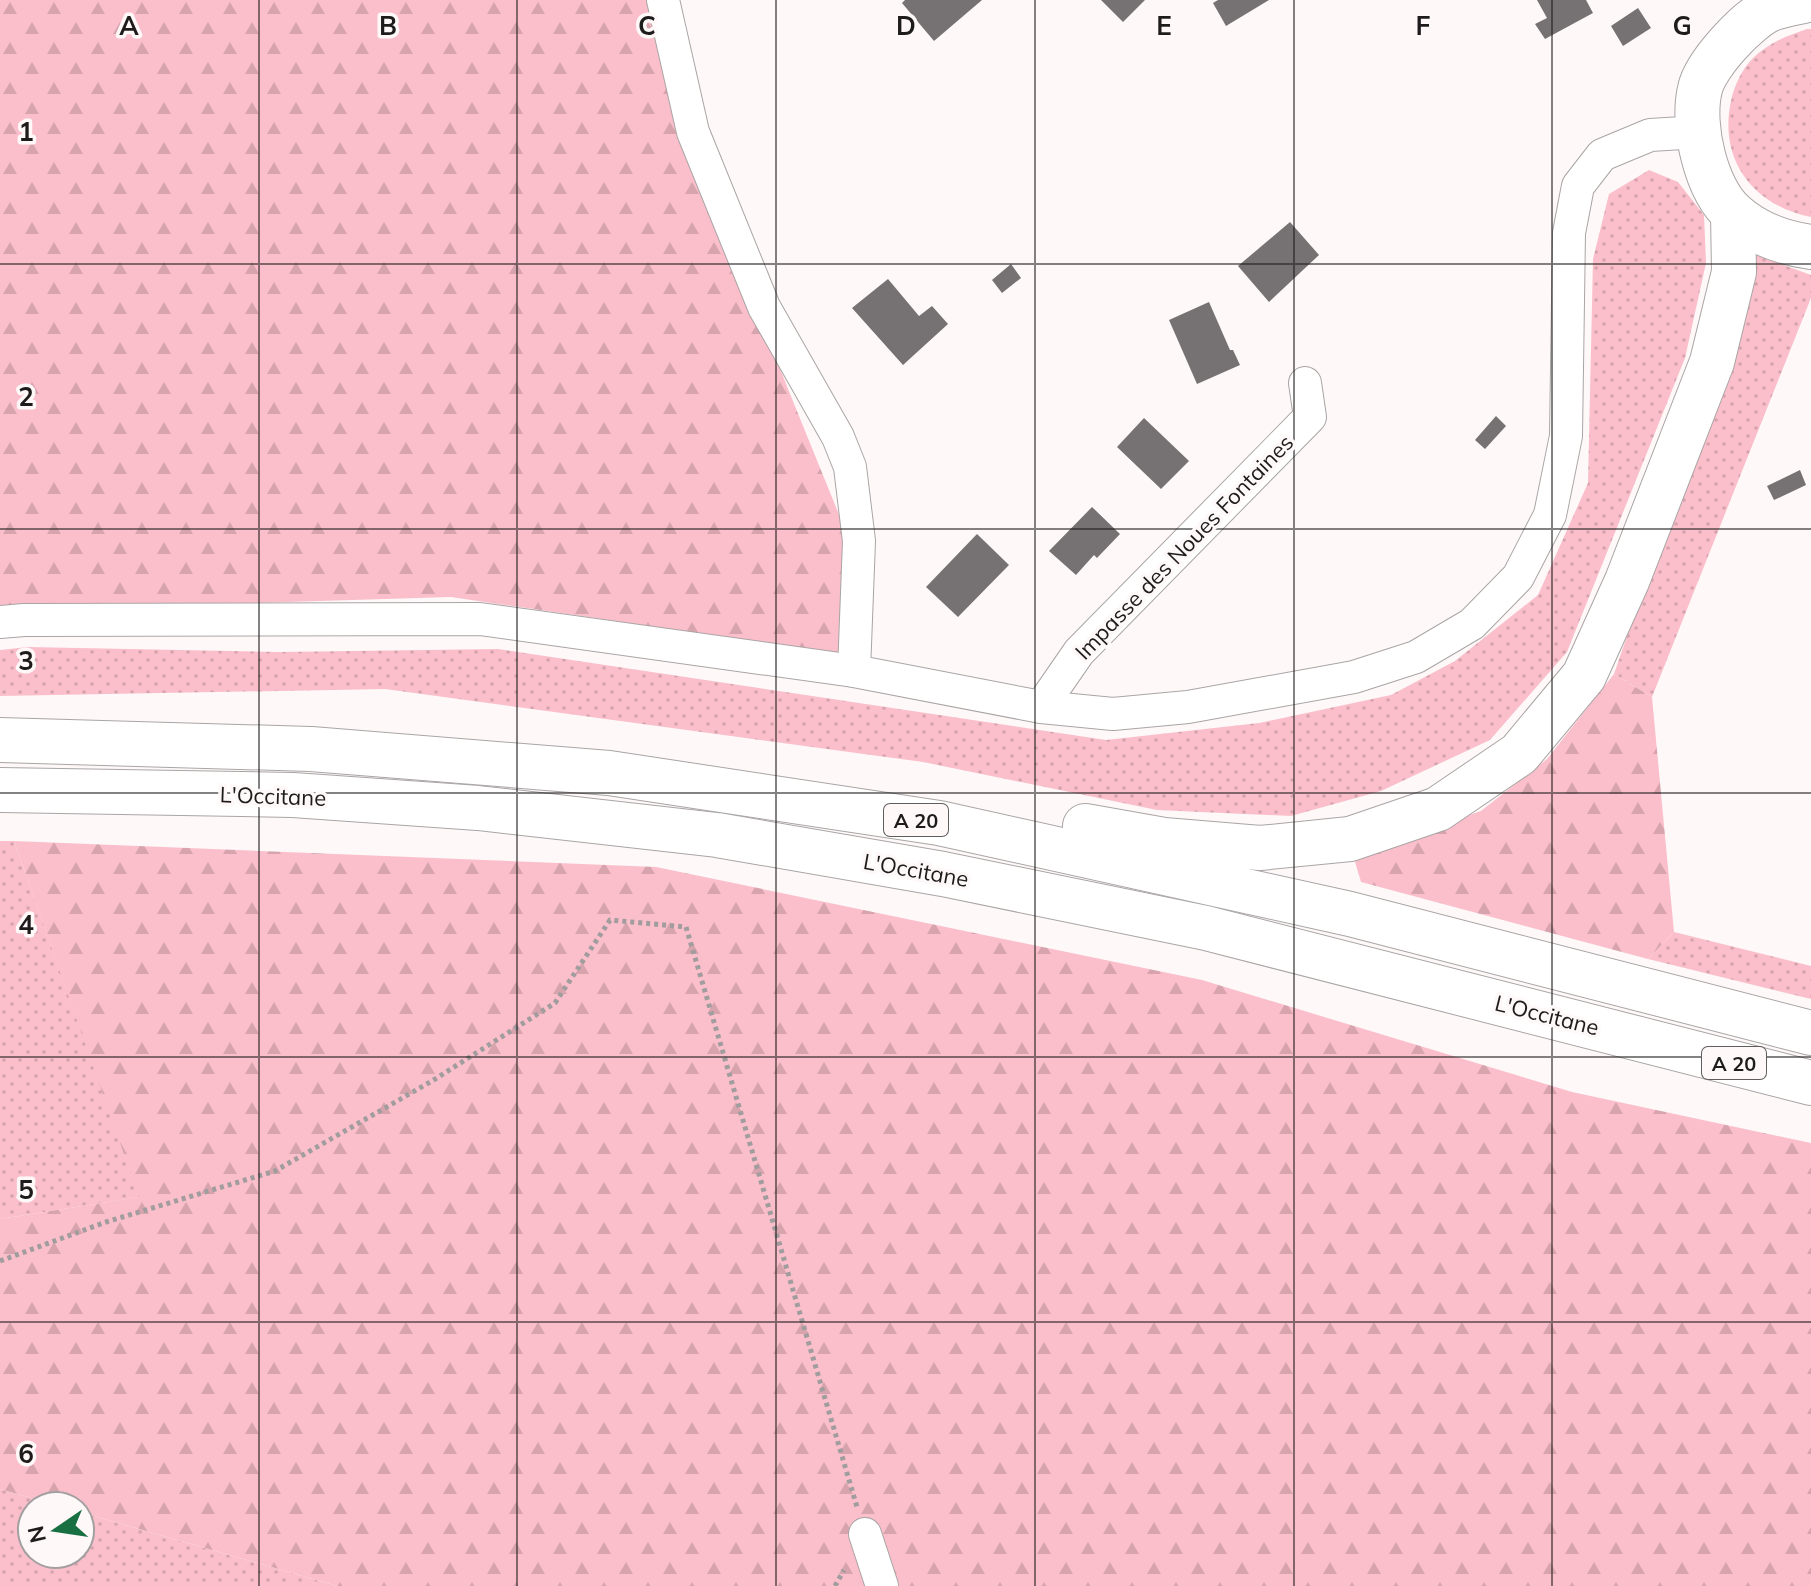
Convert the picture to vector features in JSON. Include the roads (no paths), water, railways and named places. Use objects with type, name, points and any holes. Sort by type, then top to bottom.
[{"type":"main road","points":[[1807,0],[1730,21],[1700,88],[1699,132],[1707,176],[1733,214],[1778,242],[1811,247]]},
{"type":"main road","points":[[939,823],[1010,812],[1164,840],[1260,848],[1350,839],[1438,809],[1519,754],[1584,676],[1632,566],[1712,362],[1734,272],[1733,214]]},
{"type":"main road","name":"A 20","points":[[0,740],[311,749],[593,772],[939,823],[1350,914],[1811,1033]]},
{"type":"main road","name":"L'Occitane","points":[[0,790],[293,795],[478,808],[717,835],[943,874],[1206,928],[1811,1083]]},
{"type":"main road","points":[[1657,1043],[1764,1097],[1811,1114]]},
{"type":"street","points":[[663,0],[693,132],[764,307],[838,437],[850,467],[859,541],[854,671]]},
{"type":"street","points":[[0,622],[480,619],[854,671],[1041,707],[1113,714],[1188,707],[1354,677],[1416,657],[1472,624],[1518,577],[1550,515],[1566,436],[1569,233],[1578,186],[1602,155],[1650,135],[1699,132]]},
{"type":"street","name":"Impasse des Noues Fontaines","points":[[1041,707],[1079,652],[1310,417],[1305,383]]},
{"type":"street","points":[[865,1534],[882,1586]]}]
